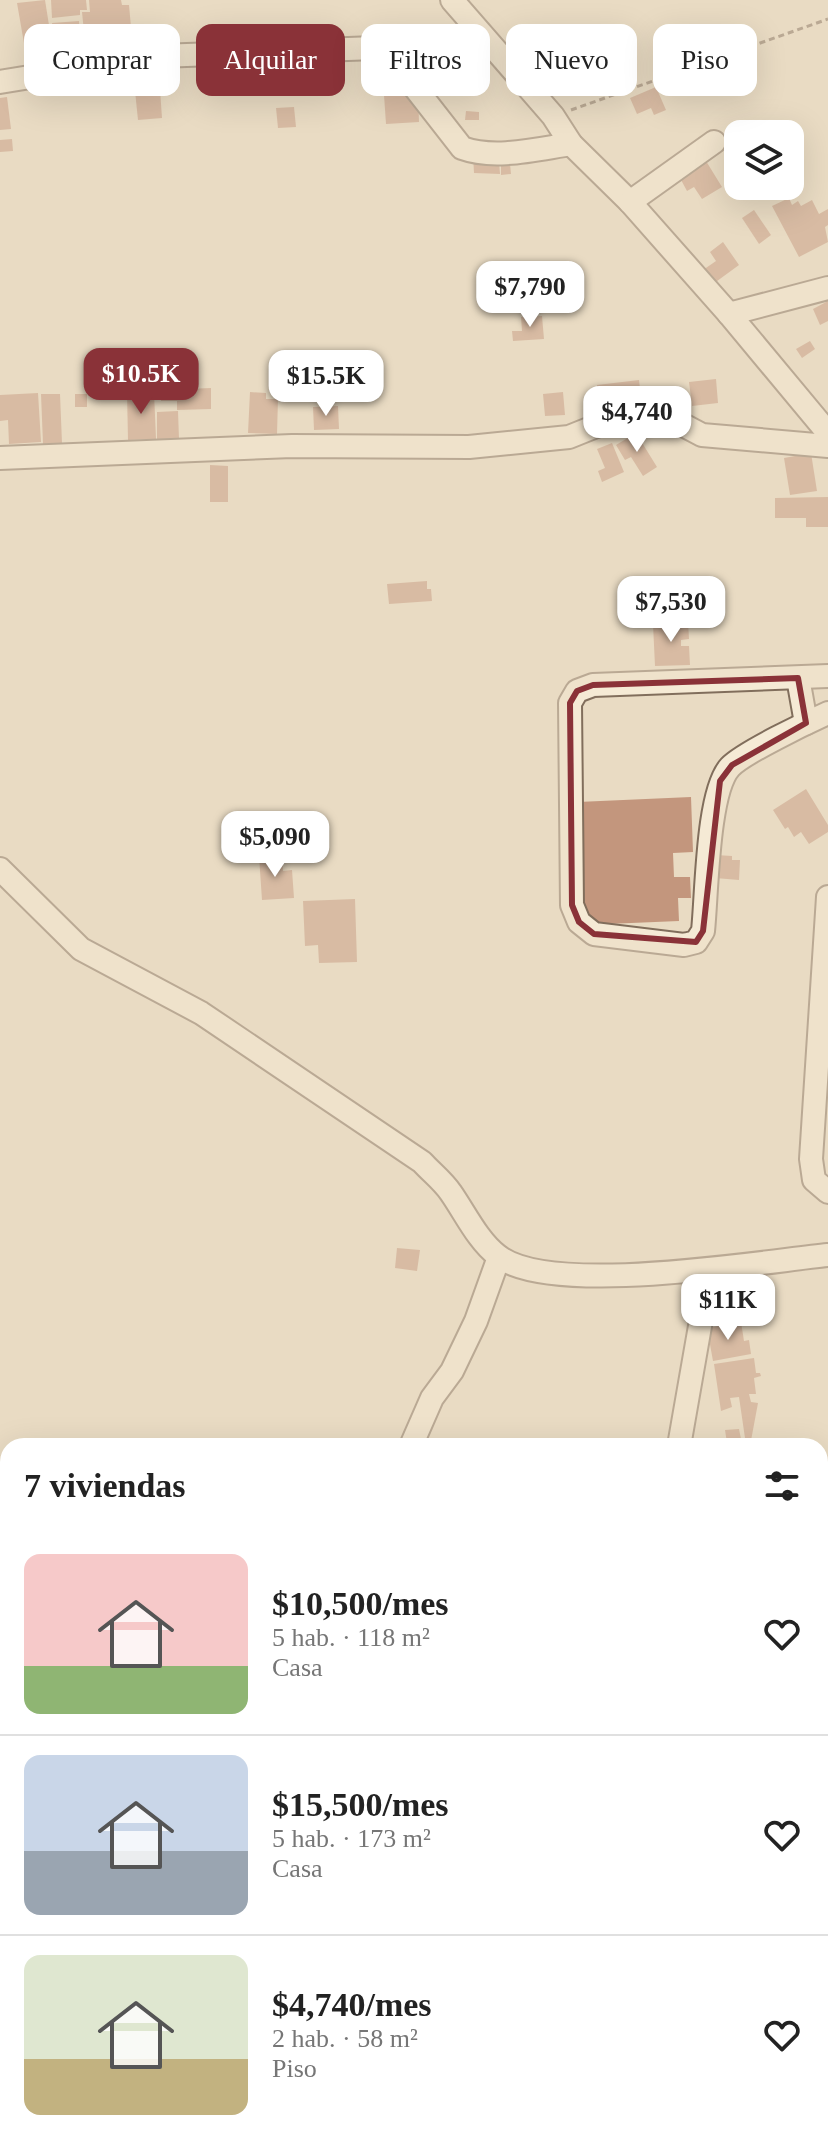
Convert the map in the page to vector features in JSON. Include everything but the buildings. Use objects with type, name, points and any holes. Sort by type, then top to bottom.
[{"type":"street","points":[[452,0],[553,116],[571,144],[630,202],[828,433]]},
{"type":"street","points":[[0,82],[159,56],[375,48],[391,57],[462,148],[475,152],[519,151],[571,144]]},
{"type":"street","points":[[630,202],[714,142]]},
{"type":"street","points":[[729,314],[828,288]]},
{"type":"street","points":[[0,458],[292,446],[469,447],[569,437],[646,406],[658,409],[702,435],[828,446]]},
{"type":"street","points":[[828,676],[593,685],[577,691],[570,703],[572,905],[579,922],[594,934],[684,945],[696,942],[703,931],[714,812],[720,781],[732,765],[828,713]]},
{"type":"street","points":[[798,678],[806,723]]},
{"type":"street","points":[[0,869],[81,949],[201,1013],[422,1162],[448,1189],[486,1244],[499,1257],[528,1270],[596,1276],[710,1269],[828,1255]]},
{"type":"street","points":[[828,897],[811,1159],[814,1180],[828,1192]]},
{"type":"street","points":[[414,1438],[432,1398],[452,1371],[476,1321],[499,1257]]},
{"type":"street","points":[[680,1438],[710,1269]]},
{"type":"path","points":[[553,116],[828,19]]},
{"type":"highlighted area","points":[[798,678],[806,723],[732,765],[720,781],[703,931],[696,942],[594,934],[579,922],[572,905],[570,703],[577,691],[593,685]]}]
